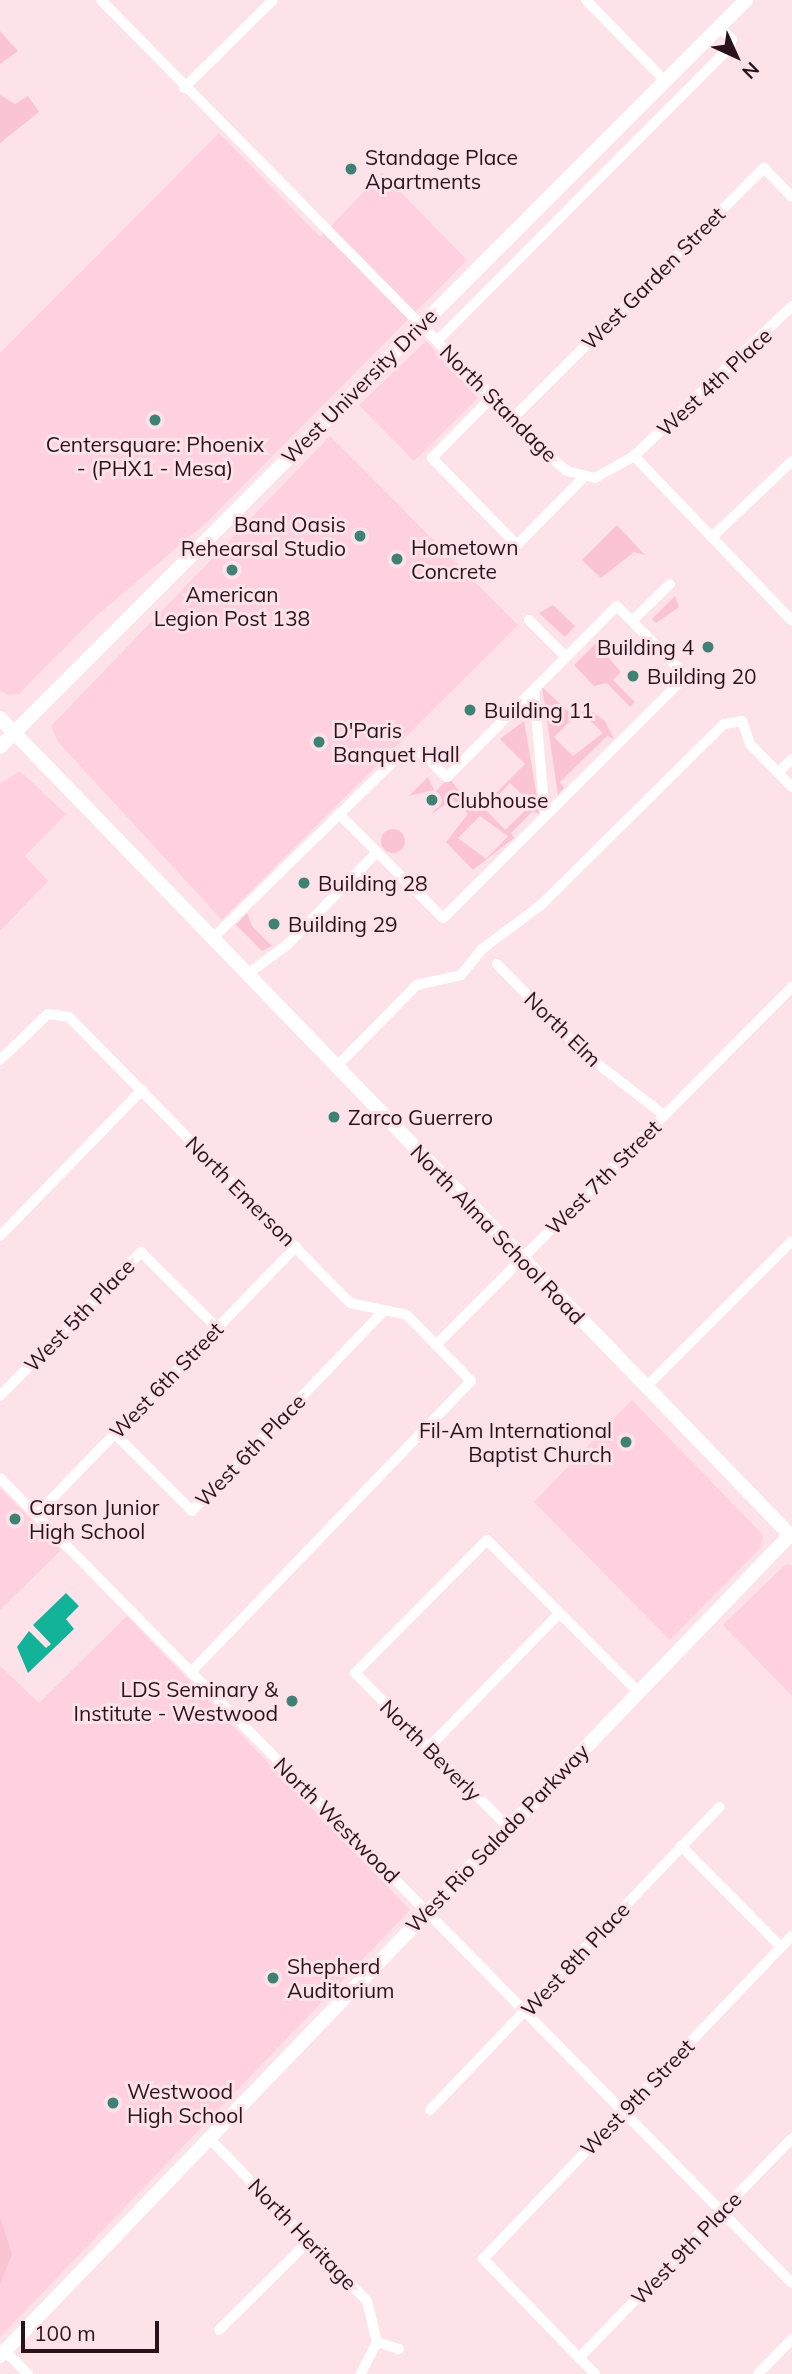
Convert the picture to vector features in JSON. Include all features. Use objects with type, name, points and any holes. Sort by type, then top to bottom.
[{"type":"main road","name":"West University Drive","points":[[0,747],[746,0]]},
{"type":"main road","name":"North Alma School Road","points":[[0,719],[791,1535]]},
{"type":"main road","name":"West Rio Salado Parkway","points":[[2,2354],[791,1535]]},
{"type":"street","name":"North Standage","points":[[101,0],[184,88],[567,471],[583,478]]},
{"type":"street","points":[[586,0],[664,82]]},
{"type":"street","points":[[184,88],[270,1]]},
{"type":"street","name":"West University Drive","points":[[438,340],[729,48],[732,39],[719,27]]},
{"type":"street","name":"West Garden Street","points":[[514,417],[764,168],[792,197]]},
{"type":"street","name":"West 4th Place","points":[[635,456],[792,306]]},
{"type":"street","points":[[493,396],[432,458],[517,545],[583,478],[606,476],[635,456],[791,618]]},
{"type":"street","points":[[712,537],[792,461]]},
{"type":"street","points":[[632,621],[670,583]]},
{"type":"street","points":[[214,937],[340,814],[412,748],[446,777],[617,606],[686,676],[443,918],[340,814]]},
{"type":"street","points":[[529,620],[566,657]]},
{"type":"street","points":[[534,690],[545,816]]},
{"type":"street","points":[[337,1066],[417,985],[461,975],[482,949],[541,905],[691,750],[724,724],[742,721],[750,744],[792,787]]},
{"type":"street","points":[[778,773],[792,760]]},
{"type":"street","points":[[249,973],[286,945],[377,852]]},
{"type":"street","name":"North Elm","points":[[497,964],[585,1054],[664,1115]]},
{"type":"street","name":"West 7th Street","points":[[439,1342],[792,987]]},
{"type":"street","name":"North Emerson","points":[[0,1060],[48,1014],[58,1012],[142,1090],[350,1303],[407,1315],[439,1342]]},
{"type":"street","points":[[0,1236],[142,1090]]},
{"type":"street","points":[[646,1387],[792,1241]]},
{"type":"street","name":"West 6th Street","points":[[37,1514],[296,1247]]},
{"type":"street","name":"West 5th Place","points":[[0,1396],[141,1252],[217,1328]]},
{"type":"street","name":"West 6th Place","points":[[114,1433],[192,1511],[384,1311]]},
{"type":"street","points":[[191,1672],[471,1381],[439,1342]]},
{"type":"street","name":"North Westwood","points":[[0,1478],[524,2010],[622,2114],[792,2283]]},
{"type":"street","name":"North Beverly","points":[[508,1827],[355,1673],[487,1540],[559,1614]]},
{"type":"street","points":[[429,1747],[559,1614],[638,1692]]},
{"type":"street","name":"West 8th Place","points":[[430,2110],[720,1807]]},
{"type":"street","points":[[681,1846],[781,1947]]},
{"type":"street","name":"West 9th Street","points":[[579,2358],[483,2259],[792,1936]]},
{"type":"street","name":"North Heritage","points":[[209,2138],[310,2239],[367,2301],[376,2342]]},
{"type":"street","name":"West 9th Place","points":[[579,2358],[792,2138]]},
{"type":"street","points":[[219,2330],[310,2239]]},
{"type":"street","points":[[758,2374],[792,2339]]},
{"type":"street","points":[[361,2374],[376,2342],[399,2349]]},
{"type":"street","points":[[2,2354],[28,2374]]},
{"type":"street","points":[[579,2358],[595,2374]]},
{"type":"shaded area","points":[[0,31],[18,51],[0,64]]},
{"type":"shaded area","points":[[0,95],[15,104],[28,96],[39,112],[0,143]]},
{"type":"shaded area","points":[[219,133],[320,237],[382,173],[467,260],[209,520],[95,617],[19,694],[8,695],[0,690],[0,353]]},
{"type":"shaded area","points":[[426,341],[478,398],[414,461],[359,405]]},
{"type":"shaded area","points":[[330,436],[518,625],[222,920],[58,742],[51,726]]},
{"type":"shaded area","points":[[617,525],[645,555],[634,552],[601,578],[582,560]]},
{"type":"shaded area","points":[[675,596],[679,607],[656,623],[652,619]]},
{"type":"shaded area","points":[[553,605],[575,626],[565,637],[539,613]]},
{"type":"shaded area","points":[[596,643],[621,672],[613,680],[635,702],[630,707],[607,683],[594,686],[574,665]]},
{"type":"shaded area","points":[[542,687],[574,717],[554,737],[573,756],[603,733],[580,711],[585,706],[605,721],[614,739],[607,736],[560,782],[564,788],[558,795]]},
{"type":"shaded area","points":[[524,721],[540,814],[532,812],[511,833],[514,838],[473,870],[446,842],[468,814],[452,799],[431,815],[442,800],[436,791],[449,778],[477,812],[525,764],[500,739]],"holes":[[[510,783],[532,804],[505,830],[485,809]],[[480,816],[508,836],[486,859],[458,838]]]},
{"type":"shaded area","points":[[20,771],[66,814],[25,856],[48,881],[0,931],[0,783]]},
{"type":"shaded area","points":[[428,777],[434,790],[409,796]]},
{"type":"shaded area","points":[[393,829],[402,832],[405,841],[402,850],[393,853],[384,850],[381,841],[384,832]]},
{"type":"shaded area","points":[[247,913],[252,926],[272,946],[262,951],[236,925]]},
{"type":"shaded area","points":[[632,1400],[763,1535],[761,1547],[670,1640],[534,1502]]},
{"type":"shaded area","name":"Carson Junior High School","points":[[0,1488],[61,1550],[0,1610]]},
{"type":"shaded area","points":[[786,1564],[792,1565],[792,1696],[723,1625]]},
{"type":"shaded area","points":[[66,1593],[79,1606],[66,1619],[74,1629],[28,1673],[17,1647],[29,1631],[46,1648],[51,1644],[33,1625]]},
{"type":"shaded area","name":"Westwood High School","points":[[127,1616],[410,1910],[0,2337],[0,1666],[39,1703]]},
{"type":"shaded area","points":[[0,2217],[12,2254],[0,2285]]},
{"type":"place","name":"Standage Place Apartments","points":[[351,169]]},
{"type":"place","name":"Centersquare: Phoenix - (PHX1 - Mesa)","points":[[155,420]]},
{"type":"place","name":"Band Oasis Rehearsal Studio","points":[[360,536]]},
{"type":"place","name":"Hometown Concrete","points":[[397,559]]},
{"type":"place","name":"American Legion Post 138","points":[[232,570]]},
{"type":"place","name":"Building 4","points":[[708,647]]},
{"type":"place","name":"Building 20","points":[[633,676]]},
{"type":"place","name":"Building 11","points":[[470,710]]},
{"type":"place","name":"D'Paris Banquet Hall","points":[[319,742]]},
{"type":"place","name":"Clubhouse","points":[[432,800]]},
{"type":"place","name":"Building 28","points":[[304,883]]},
{"type":"place","name":"Building 29","points":[[274,924]]},
{"type":"place","name":"Zarco Guerrero","points":[[334,1117]]},
{"type":"place","name":"Fil-Am International Baptist Church","points":[[626,1442]]},
{"type":"place","name":"Carson Junior High School","points":[[15,1519]]},
{"type":"place","name":"LDS Seminary & Institute - Westwood","points":[[292,1701]]},
{"type":"place","name":"Shepherd Auditorium","points":[[273,1978]]},
{"type":"place","name":"Westwood High School","points":[[113,2103]]}]
